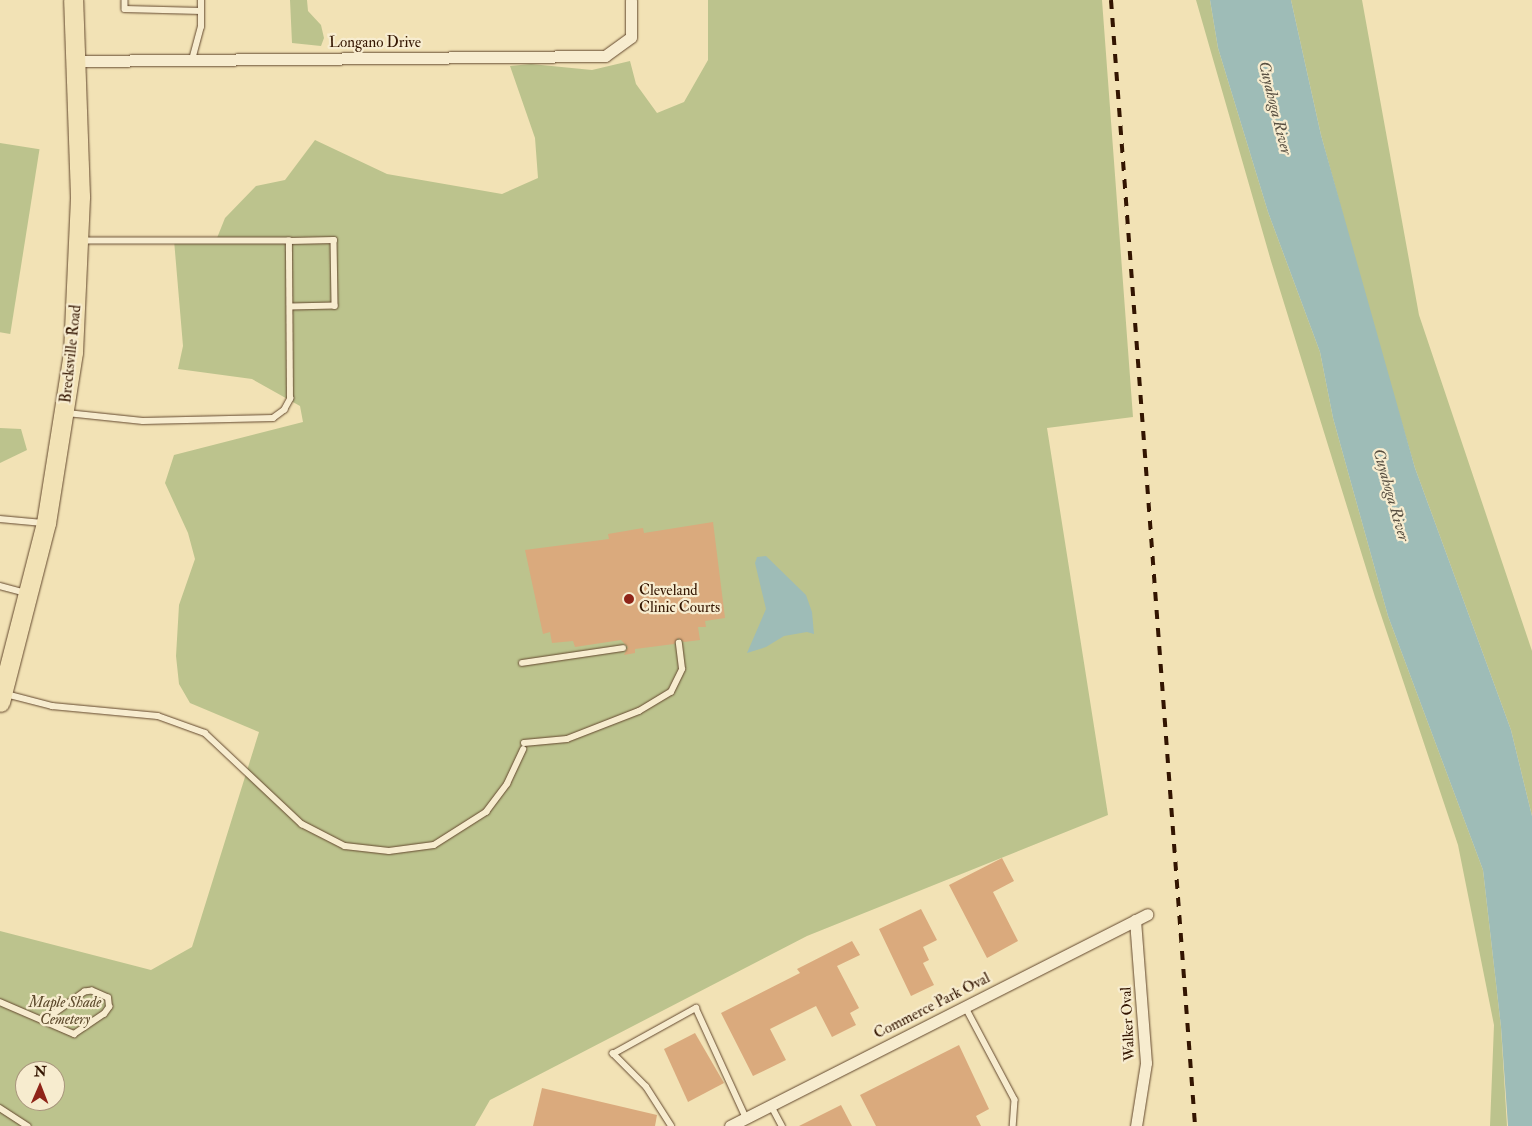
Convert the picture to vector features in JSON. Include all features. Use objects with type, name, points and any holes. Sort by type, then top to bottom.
[{"type":"main road","name":"Brecksville Road","points":[[1,696],[30,594],[46,523],[65,412],[80,241],[77,61],[73,0]]},
{"type":"street","name":"Longano Drive","points":[[77,61],[605,56],[631,37],[630,0]]},
{"type":"street","name":"Commerce Park Oval","points":[[730,1126],[1147,914]]},
{"type":"street","name":"Walker Oval","points":[[1135,920],[1146,1055],[1136,1126]]},
{"type":"lane","points":[[124,0],[125,10],[201,11]]},
{"type":"lane","points":[[192,60],[201,26],[201,0]]},
{"type":"lane","points":[[80,241],[334,240],[335,306],[291,307]]},
{"type":"lane","points":[[65,412],[143,421],[273,418],[284,410],[290,399],[290,241]]},
{"type":"lane","points":[[0,519],[46,523]]},
{"type":"lane","points":[[0,586],[30,594]]},
{"type":"lane","points":[[1,696],[52,706],[158,716],[206,733],[302,824],[345,846],[389,851],[434,845],[486,812],[506,784],[524,746],[567,738],[585,732],[639,711],[671,692],[682,669],[679,643]]},
{"type":"lane","points":[[522,662],[623,648]]},
{"type":"lane","points":[[0,1002],[74,1034],[104,1014],[108,1007],[108,998],[92,991],[85,992],[44,1021]]},
{"type":"lane","points":[[965,1006],[1015,1100],[1013,1126]]},
{"type":"lane","points":[[671,1126],[646,1087],[614,1054],[696,1008],[746,1118]]},
{"type":"lane","points":[[771,1104],[782,1126]]},
{"type":"lane","points":[[0,1108],[28,1126]]},
{"type":"green space","points":[[290,0],[307,0],[308,11],[321,25],[324,38],[321,46],[292,43]]},
{"type":"green space","name":"Maple Shade Cemetery","points":[[708,0],[1102,0],[1133,417],[1047,428],[1108,815],[807,936],[490,1100],[475,1126],[0,1126],[0,931],[151,970],[192,947],[259,732],[190,703],[179,684],[176,656],[179,605],[195,559],[188,533],[165,483],[174,455],[303,422],[300,406],[252,379],[178,369],[183,346],[174,240],[217,238],[225,218],[256,186],[285,180],[315,140],[387,174],[502,194],[538,178],[535,138],[510,66],[531,64],[592,70],[630,61],[636,84],[657,113],[684,102],[708,60]]},
{"type":"green space","points":[[1196,0],[1210,0],[1218,48],[1268,212],[1320,352],[1333,418],[1388,616],[1483,870],[1501,1027],[1507,1126],[1490,1126],[1494,1025],[1458,845],[1375,597],[1271,261]]},
{"type":"green space","points":[[1291,0],[1362,0],[1419,315],[1532,651],[1532,816],[1511,730],[1415,468],[1376,336],[1321,135]]},
{"type":"green space","points":[[0,143],[40,149],[10,334],[0,332]]},
{"type":"green space","points":[[0,428],[21,429],[27,450],[0,463]]},
{"type":"water","name":"Cuyahoga River","points":[[1210,0],[1291,0],[1321,135],[1415,468],[1511,730],[1532,816],[1532,1126],[1508,1126],[1501,1027],[1483,870],[1388,616],[1333,418],[1320,352],[1268,212],[1218,48]]},
{"type":"water","points":[[766,556],[806,595],[812,612],[814,634],[807,632],[784,636],[766,647],[747,653],[766,609],[755,563],[757,557]]},
{"type":"building","name":"Cleveland Clinic Courts","points":[[713,522],[725,618],[705,621],[706,627],[698,627],[700,640],[684,642],[678,638],[674,644],[635,649],[635,653],[624,655],[628,647],[621,640],[575,647],[573,641],[552,643],[550,632],[543,634],[525,550],[609,539],[608,534],[643,528],[644,533]]},
{"type":"building","points":[[1002,858],[1014,881],[993,892],[1018,941],[987,958],[949,885]]},
{"type":"building","points":[[921,909],[937,940],[923,947],[929,960],[923,963],[934,985],[911,996],[879,929]]},
{"type":"building","points":[[852,941],[860,955],[837,966],[859,1008],[850,1013],[856,1025],[832,1037],[816,1006],[770,1029],[786,1060],[753,1076],[721,1013],[800,973],[797,969]]},
{"type":"building","points":[[695,1033],[724,1083],[688,1102],[664,1049]]},
{"type":"building","points":[[959,1045],[989,1109],[976,1116],[981,1126],[876,1126],[860,1095]]},
{"type":"building","points":[[542,1088],[657,1115],[655,1126],[533,1126]]},
{"type":"building","points":[[841,1105],[852,1126],[799,1126]]},
{"type":"railway","points":[[1111,0],[1195,1126]]},
{"type":"place","name":"Cleveland Clinic Courts","points":[[629,599]]}]
